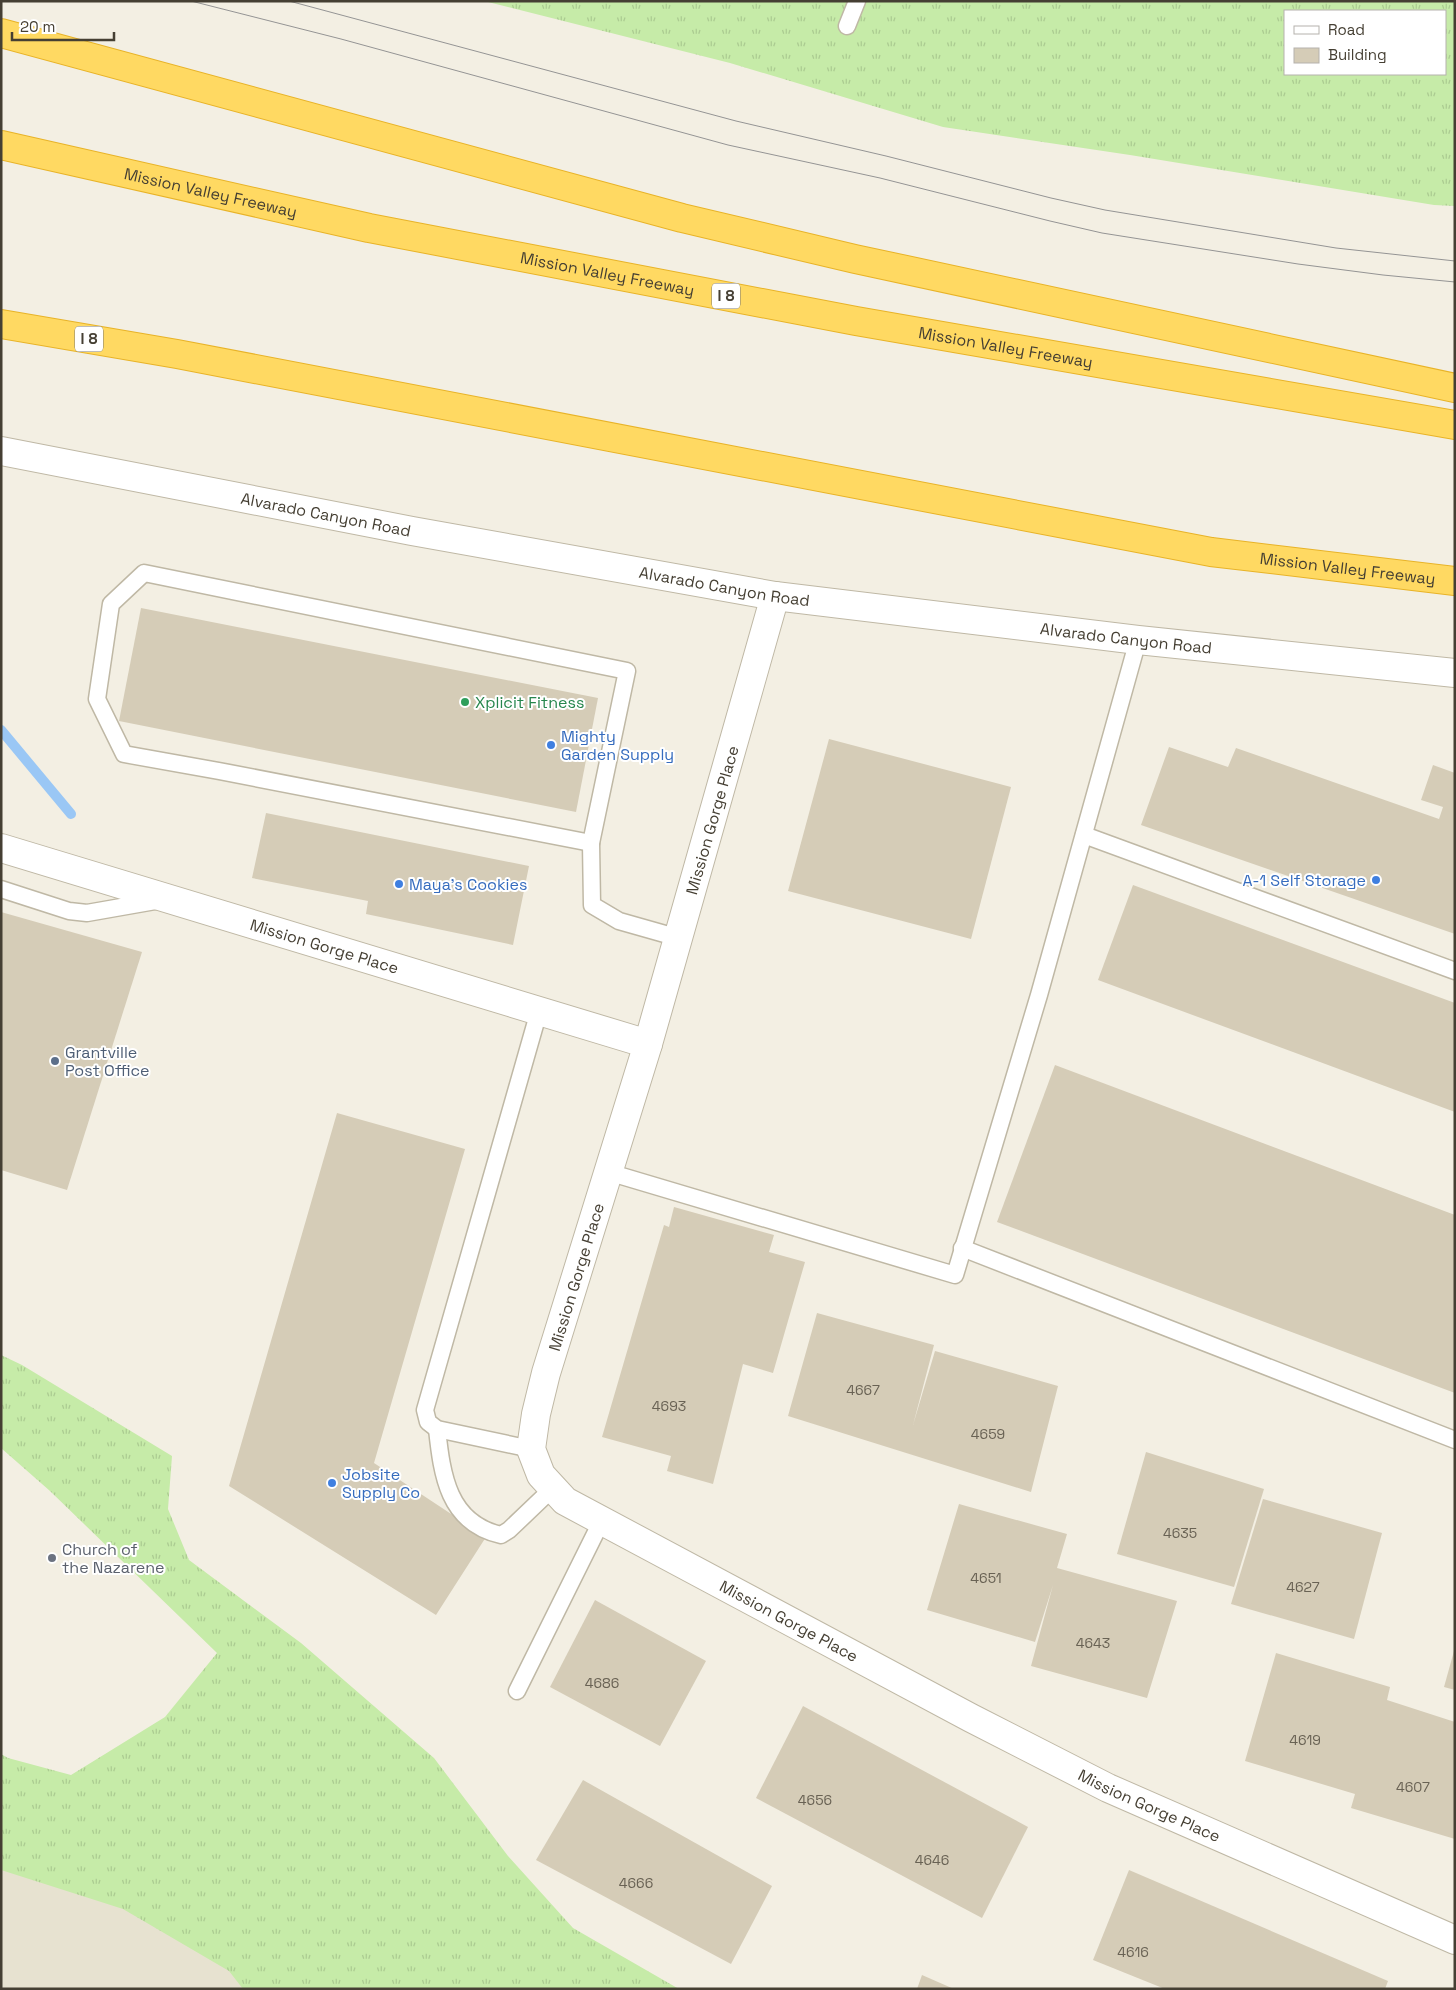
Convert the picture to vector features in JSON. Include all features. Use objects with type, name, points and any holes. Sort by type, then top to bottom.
[{"type":"highway","points":[[1,32],[692,220],[855,260],[1455,388]]},
{"type":"highway","name":"Mission Valley Freeway","points":[[1,145],[369,228],[856,321],[1455,425]]},
{"type":"highway","name":"Mission Valley Freeway","points":[[1,324],[177,354],[1211,552],[1455,581]]},
{"type":"highway","points":[[1,340],[177,354]]},
{"type":"street","name":"Alvarado Canyon Road","points":[[1,451],[412,531],[775,596],[1138,640],[1455,673]]},
{"type":"street","name":"Mission Gorge Place","points":[[775,596],[648,1044],[546,1373],[536,1414],[531,1449],[542,1475],[565,1501],[971,1718],[1108,1788],[1455,1940]]},
{"type":"street","name":"Mission Gorge Place","points":[[1,848],[648,1044]]},
{"type":"lane","points":[[847,26],[857,1]]},
{"type":"lane","points":[[591,843],[124,754],[97,698],[112,604],[144,572],[627,671],[591,843],[592,905],[620,921],[678,938]]},
{"type":"lane","points":[[608,1172],[954,1275],[1039,995],[1138,640]]},
{"type":"lane","points":[[1084,835],[1455,971]]},
{"type":"lane","points":[[1,889],[69,911],[87,913],[168,899]]},
{"type":"lane","points":[[531,1449],[437,1429],[428,1422],[425,1410],[539,1011]]},
{"type":"lane","points":[[962,1248],[1455,1440]]},
{"type":"lane","points":[[437,1429],[441,1465],[449,1492],[460,1510],[474,1524],[501,1534],[509,1530],[553,1488]]},
{"type":"lane","points":[[516,1691],[602,1520]]},
{"type":"shaded area","points":[[1,1799],[293,1989],[1,1989]]},
{"type":"green space","points":[[484,1],[1455,1],[1455,206],[1434,205],[1130,155],[943,127],[730,63]]},
{"type":"green space","points":[[1,1355],[22,1365],[172,1456],[168,1509],[189,1560],[301,1643],[434,1758],[508,1856],[573,1928],[679,1989],[243,1989],[229,1971],[123,1909],[1,1870],[1,1754],[8,1758],[71,1775],[165,1717],[217,1653],[50,1491],[1,1448]]},
{"type":"building","points":[[141,608],[598,698],[576,812],[119,721]]},
{"type":"building","points":[[829,739],[1011,787],[971,939],[788,891]]},
{"type":"building","name":"A-1 Self Storage","points":[[1169,747],[1228,767],[1236,748],[1439,819],[1443,807],[1421,800],[1433,765],[1455,773],[1455,934],[1141,825]]},
{"type":"building","points":[[266,813],[529,866],[513,945],[366,914],[368,901],[252,878]]},
{"type":"building","points":[[1133,885],[1455,1003],[1455,1112],[1098,980]]},
{"type":"building","name":"Grantville Post Office","points":[[1,912],[142,952],[67,1190],[1,1170]]},
{"type":"building","points":[[1055,1065],[1455,1215],[1455,1393],[997,1222]]},
{"type":"building","points":[[337,1113],[465,1149],[374,1463],[486,1537],[436,1615],[229,1486]]},
{"type":"building","points":[[674,1207],[774,1235],[769,1252],[805,1262],[773,1373],[743,1364],[713,1484],[667,1471],[671,1456],[602,1437],[664,1225],[669,1227]]},
{"type":"building","points":[[817,1313],[934,1345],[913,1425],[935,1351],[1058,1386],[1031,1492],[788,1416]]},
{"type":"building","points":[[1146,1452],[1264,1489],[1234,1587],[1117,1554]]},
{"type":"building","points":[[1263,1499],[1382,1533],[1354,1639],[1231,1604]]},
{"type":"building","points":[[959,1504],[1067,1534],[1057,1568],[1177,1601],[1147,1698],[1031,1666],[1053,1585],[1035,1642],[927,1610]]},
{"type":"building","points":[[595,1600],[706,1661],[660,1746],[550,1687]]},
{"type":"building","points":[[1455,1651],[1455,1690],[1444,1687]]},
{"type":"building","points":[[1276,1653],[1390,1687],[1387,1700],[1455,1722],[1455,1839],[1351,1808],[1355,1794],[1245,1761]]},
{"type":"building","points":[[803,1706],[1028,1827],[982,1918],[756,1798]]},
{"type":"building","points":[[583,1780],[772,1886],[731,1964],[536,1860]]},
{"type":"building","points":[[1129,1870],[1388,1981],[1385,1989],[1165,1989],[1093,1960]]},
{"type":"building","points":[[922,1975],[954,1989],[917,1989]]},
{"type":"waterway","points":[[1,730],[71,814]]},
{"type":"tram line","points":[[191,1],[341,39],[728,145],[880,178],[1102,233],[1298,264],[1455,282]]},
{"type":"tram line","points":[[289,1],[736,121],[886,156],[1051,198],[1105,210],[1336,248],[1455,261]]},
{"type":"place","name":"Xplicit Fitness","points":[[465,702]]},
{"type":"place","name":"Mighty Garden Supply","points":[[551,745]]},
{"type":"place","name":"A-1 Self Storage","points":[[1376,880]]},
{"type":"place","name":"Maya’s Cookies","points":[[399,884]]},
{"type":"place","name":"Grantville Post Office","points":[[55,1061]]},
{"type":"place","name":"Jobsite Supply Co","points":[[332,1483]]},
{"type":"place","name":"Church of the Nazarene","points":[[52,1558]]}]
